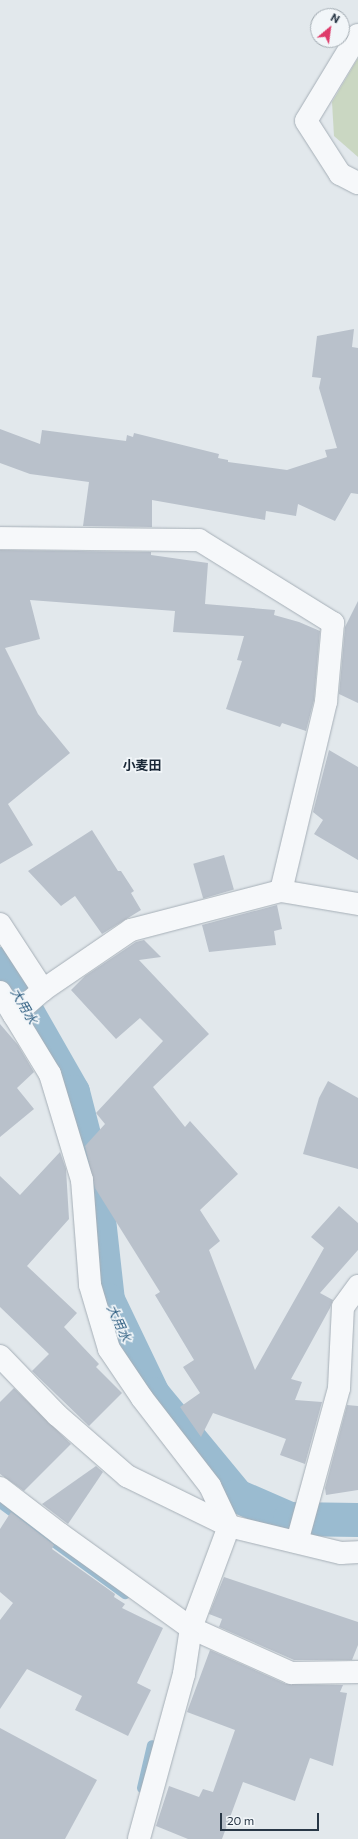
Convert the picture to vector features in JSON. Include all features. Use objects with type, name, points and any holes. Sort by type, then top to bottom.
[{"type":"street","points":[[358,35],[306,120],[340,174],[358,183]]},
{"type":"street","points":[[0,538],[199,540],[333,623],[326,702],[281,891]]},
{"type":"street","points":[[27,1003],[131,930],[281,891],[358,904]]},
{"type":"street","points":[[0,924],[50,1074],[82,1180],[90,1285],[109,1349],[142,1398],[210,1486],[229,1526],[191,1628],[184,1674],[139,1839]]},
{"type":"street","points":[[0,992],[27,1003]]},
{"type":"street","points":[[302,1525],[339,1388],[344,1307],[358,1286]]},
{"type":"street","points":[[0,1356],[57,1415],[127,1476],[229,1526],[302,1525],[340,1553],[358,1552]]},
{"type":"street","points":[[0,1488],[60,1534],[191,1628],[291,1673],[358,1672]]},
{"type":"green space","points":[[358,58],[358,157],[334,136],[332,102]]},
{"type":"building","points":[[354,329],[352,347],[358,348],[358,494],[351,493],[335,521],[298,504],[296,516],[266,511],[265,520],[152,500],[152,527],[83,526],[89,482],[30,474],[0,463],[0,429],[40,444],[42,430],[126,441],[127,435],[133,437],[134,433],[219,454],[218,458],[228,460],[228,462],[287,470],[327,457],[325,450],[337,448],[319,388],[321,378],[312,377],[317,336]]},
{"type":"building","points":[[0,550],[151,552],[151,555],[208,563],[205,604],[275,610],[274,615],[299,622],[320,631],[314,700],[306,731],[282,723],[280,727],[226,709],[242,661],[237,660],[244,636],[173,632],[175,611],[30,600],[40,639],[5,648],[38,714],[70,753],[8,804],[33,845],[0,864]]},
{"type":"building","points":[[358,601],[358,703],[339,694],[345,627]]},
{"type":"building","points":[[329,750],[358,767],[358,860],[314,834],[323,820],[313,812]]},
{"type":"building","points":[[92,830],[118,871],[121,871],[134,891],[131,893],[141,910],[102,934],[75,896],[61,906],[28,871]]},
{"type":"building","points":[[224,855],[234,890],[203,898],[193,864]]},
{"type":"building","points":[[277,905],[282,929],[274,931],[276,945],[209,952],[202,925]]},
{"type":"building","points":[[144,940],[161,957],[139,960],[209,1034],[153,1087],[185,1127],[190,1121],[238,1174],[200,1210],[220,1241],[209,1250],[255,1370],[324,1248],[311,1237],[339,1206],[358,1223],[358,1250],[320,1293],[333,1300],[291,1379],[302,1382],[295,1400],[322,1402],[305,1464],[280,1455],[286,1439],[213,1413],[201,1437],[180,1407],[200,1393],[183,1367],[194,1360],[155,1295],[160,1292],[95,1188],[85,1146],[105,1124],[96,1113],[163,1041],[140,1018],[116,1039],[71,990],[85,976],[136,942]]},
{"type":"building","points":[[0,1024],[18,1045],[34,1072],[17,1088],[34,1109],[0,1137]]},
{"type":"building","points":[[328,1081],[358,1098],[358,1169],[303,1154],[319,1098]]},
{"type":"building","points":[[60,1152],[66,1169],[69,1219],[27,1266],[77,1313],[64,1327],[99,1364],[96,1367],[122,1393],[89,1426],[32,1371],[49,1354],[0,1307],[0,1176],[20,1195]]},
{"type":"building","points":[[14,1388],[71,1444],[24,1491],[0,1474],[0,1402]]},
{"type":"building","points":[[347,1405],[358,1406],[358,1490],[326,1495],[325,1488]]},
{"type":"building","points":[[96,1466],[103,1472],[68,1524],[42,1504]]},
{"type":"building","points":[[11,1512],[54,1545],[52,1549],[115,1594],[114,1597],[125,1604],[122,1608],[163,1628],[137,1683],[151,1690],[128,1736],[75,1710],[82,1696],[27,1669],[0,1709],[0,1620],[13,1603],[0,1592],[0,1529]]},
{"type":"building","points":[[224,1577],[358,1622],[358,1645],[352,1660],[294,1660],[219,1627],[222,1619],[209,1614]]},
{"type":"building","points":[[210,1650],[286,1684],[343,1685],[340,1692],[347,1693],[333,1766],[310,1758],[295,1801],[243,1782],[222,1839],[188,1839],[156,1826],[169,1786],[199,1797],[203,1789],[213,1792],[235,1730],[187,1712]]},
{"type":"building","points":[[0,1728],[97,1780],[65,1839],[0,1839]]},
{"type":"waterway","name":"大用水","points":[[0,964],[73,1092],[94,1174],[108,1300],[153,1394],[237,1496],[290,1519],[358,1520]]},
{"type":"waterway","points":[[0,1503],[125,1594]]},
{"type":"waterway","points":[[142,1788],[152,1745]]},
{"type":"district","name":"小麦田","points":[[142,765]]}]
